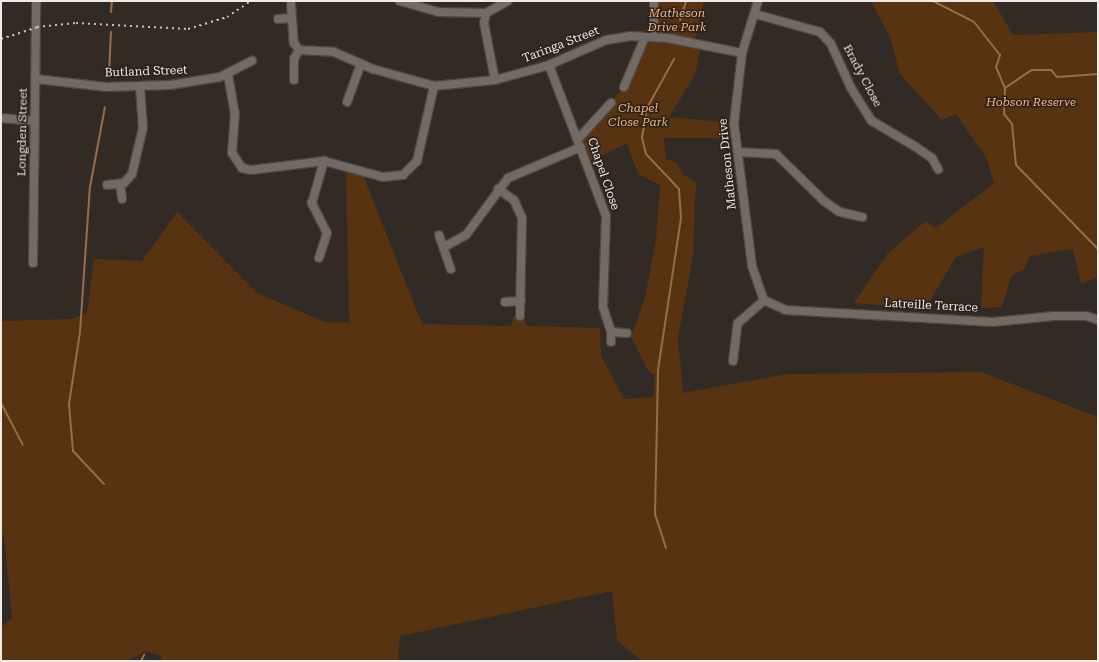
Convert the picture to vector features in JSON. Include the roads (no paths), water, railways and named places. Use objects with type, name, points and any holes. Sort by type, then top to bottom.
[{"type":"street","name":"Longden Street","points":[[33,263],[36,1]]},
{"type":"street","points":[[400,1],[438,12],[486,13],[508,1]]},
{"type":"street","points":[[624,87],[650,37],[654,1]]},
{"type":"street","name":"Matheson Drive","points":[[758,1],[742,53],[734,123],[752,266],[764,300]]},
{"type":"street","points":[[291,4],[294,43],[299,50],[294,59],[294,80]]},
{"type":"street","points":[[486,13],[484,23],[495,80]]},
{"type":"street","name":"Brady Close","points":[[755,14],[820,32],[831,44],[851,88],[872,121],[916,146],[932,158],[938,169]]},
{"type":"street","points":[[278,19],[292,18]]},
{"type":"street","name":"Taringa Street","points":[[299,50],[322,49],[361,64],[434,86],[495,80],[550,64],[606,40],[650,37],[742,53]]},
{"type":"street","name":"Butland Street","points":[[36,79],[106,87],[140,87],[189,83],[228,75],[252,61]]},
{"type":"street","points":[[346,102],[361,64]]},
{"type":"street","name":"Chapel Close","points":[[550,64],[606,216],[603,308],[611,332],[611,342]]},
{"type":"street","points":[[228,75],[235,113],[232,153],[242,168],[265,169],[324,161],[383,177],[403,175],[410,170],[422,143],[434,86]]},
{"type":"street","points":[[107,185],[120,184],[128,181],[132,174],[142,134],[140,87]]},
{"type":"street","points":[[578,138],[611,103]]},
{"type":"street","points":[[1,118],[35,121]]},
{"type":"street","points":[[444,247],[466,235],[498,189],[517,173],[581,148]]},
{"type":"street","points":[[738,152],[776,154],[824,201],[840,212],[862,217]]},
{"type":"street","points":[[319,258],[327,233],[312,202],[324,161]]},
{"type":"street","points":[[120,184],[122,199]]},
{"type":"street","points":[[498,189],[514,200],[522,218],[520,316]]},
{"type":"street","points":[[438,235],[444,247],[451,269]]},
{"type":"street","points":[[734,361],[738,323],[764,300]]},
{"type":"street","name":"Latreille Terrace","points":[[764,300],[784,310],[993,322],[1054,316],[1086,316],[1098,320]]},
{"type":"street","points":[[505,302],[520,301]]},
{"type":"street","points":[[611,332],[627,333]]},
{"type":"waterway","points":[[111,12],[112,1]]},
{"type":"waterway","points":[[680,20],[686,1]]},
{"type":"waterway","points":[[933,1],[974,22],[1000,55],[996,67],[1005,88],[1004,114],[1012,124],[1016,165],[1098,249]]},
{"type":"waterway","points":[[109,74],[111,32]]},
{"type":"waterway","points":[[666,548],[655,515],[658,370],[681,218],[679,189],[646,154],[642,138],[647,108],[674,59]]},
{"type":"waterway","points":[[1005,88],[1032,70],[1051,70],[1057,77],[1098,74]]},
{"type":"waterway","points":[[104,484],[73,451],[69,404],[80,332],[90,187],[105,107]]},
{"type":"waterway","points":[[1,403],[23,445]]},
{"type":"waterway","points":[[141,661],[144,655]]},
{"type":"railway","points":[[1,39],[37,27],[76,23],[188,29],[227,17],[251,1]]},
{"type":"park label","name":"Matheson Drive Park","points":[[677,21]]},
{"type":"park label","name":"Hobson Reserve","points":[[1031,103]]},
{"type":"park label","name":"Chapel Close Park","points":[[638,116]]}]
